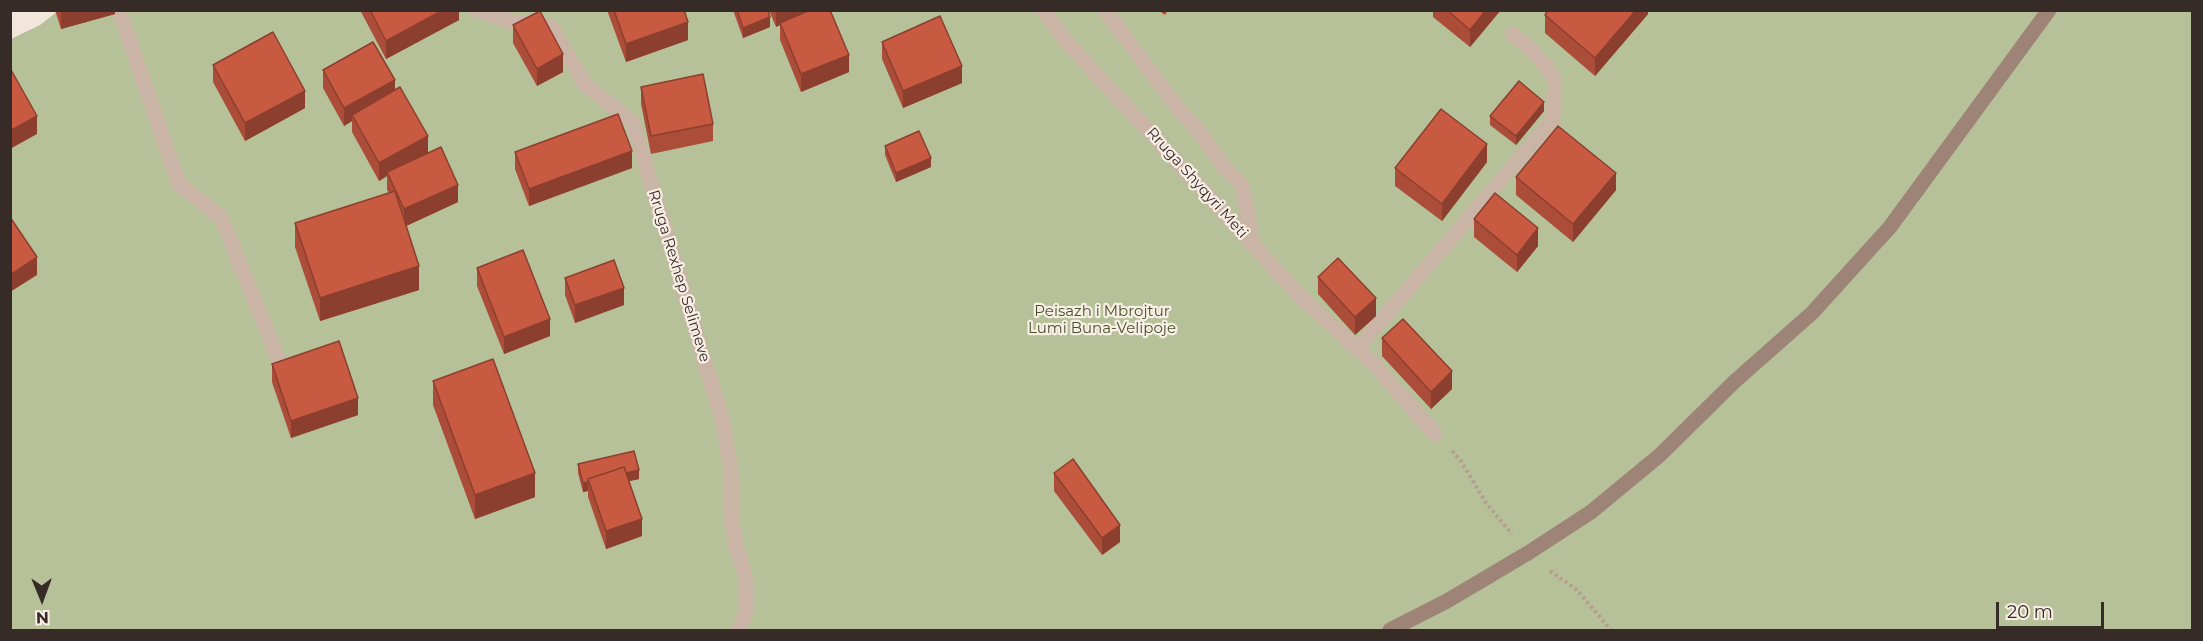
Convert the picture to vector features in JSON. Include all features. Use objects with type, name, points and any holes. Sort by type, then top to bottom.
[{"type":"main road","points":[[1390,630],[1447,601],[1591,512],[1660,455],[1734,382],[1812,313],[1890,227],[2049,10]]},
{"type":"street","points":[[119,10],[179,183],[221,217],[278,358]]},
{"type":"street","name":"Rruga Rexhep Selimeve","points":[[476,10],[513,22],[552,26],[584,83],[633,123],[723,422],[731,471],[732,524],[746,578],[746,613],[738,630]]},
{"type":"street","name":"Rruga Shyqyri Meti","points":[[1043,10],[1065,40],[1300,296],[1374,364],[1435,434]]},
{"type":"street","points":[[1106,10],[1177,107],[1196,128],[1225,168],[1242,185],[1253,245]]},
{"type":"street","points":[[1357,349],[1553,119],[1555,81],[1546,66],[1530,48],[1512,34]]},
{"type":"green space","name":"Peisazh i Mbrojtur Lumi Buna-Velipoje","points":[[58,11],[2192,11],[2192,630],[11,630],[11,39],[40,25]]},
{"type":"building","points":[[370,10],[443,10],[386,41]]},
{"type":"building","points":[[614,10],[684,10],[688,22],[626,44]]},
{"type":"building","points":[[737,10],[768,10],[770,17],[743,28]]},
{"type":"building","points":[[810,10],[830,10],[849,55],[801,74],[780,23]]},
{"type":"building","points":[[1447,10],[1486,10],[1470,30]]},
{"type":"building","points":[[1548,10],[1636,10],[1595,58],[1545,15]]},
{"type":"building","points":[[540,11],[563,54],[537,69],[513,25]]},
{"type":"building","points":[[940,16],[962,66],[903,91],[882,42]]},
{"type":"building","points":[[273,32],[305,91],[245,123],[213,65]]},
{"type":"building","points":[[373,42],[395,80],[344,108],[323,70]]},
{"type":"building","points":[[10,68],[37,116],[10,131]]},
{"type":"building","points":[[703,74],[713,124],[651,136],[641,87]]},
{"type":"building","points":[[1519,81],[1544,102],[1516,136],[1490,116]]},
{"type":"building","points":[[400,87],[428,136],[379,163],[352,115]]},
{"type":"building","points":[[1441,109],[1487,144],[1442,204],[1395,168]]},
{"type":"building","points":[[618,114],[632,151],[529,189],[515,152]]},
{"type":"building","points":[[1558,126],[1616,173],[1573,224],[1516,177]]},
{"type":"building","points":[[919,131],[931,158],[896,173],[885,146]]},
{"type":"building","points":[[441,147],[458,185],[404,209],[387,172]]},
{"type":"building","points":[[395,191],[419,266],[320,298],[295,223]]},
{"type":"building","points":[[1495,193],[1538,228],[1517,255],[1474,219]]},
{"type":"building","points":[[10,217],[37,257],[10,275]]},
{"type":"building","points":[[523,250],[550,319],[504,337],[477,268]]},
{"type":"building","points":[[1338,258],[1376,298],[1355,317],[1318,277]]},
{"type":"building","points":[[614,260],[624,288],[575,305],[565,278]]},
{"type":"building","points":[[1403,319],[1452,371],[1431,392],[1382,338]]},
{"type":"building","points":[[339,341],[358,398],[291,421],[272,364]]},
{"type":"building","points":[[493,359],[535,473],[475,495],[433,381]]},
{"type":"building","points":[[634,451],[639,470],[626,473],[624,467],[588,479],[588,482],[583,483],[578,464]]},
{"type":"building","points":[[1073,459],[1120,525],[1102,538],[1054,473]]},
{"type":"building","points":[[624,467],[642,519],[606,531],[588,479]]}]
